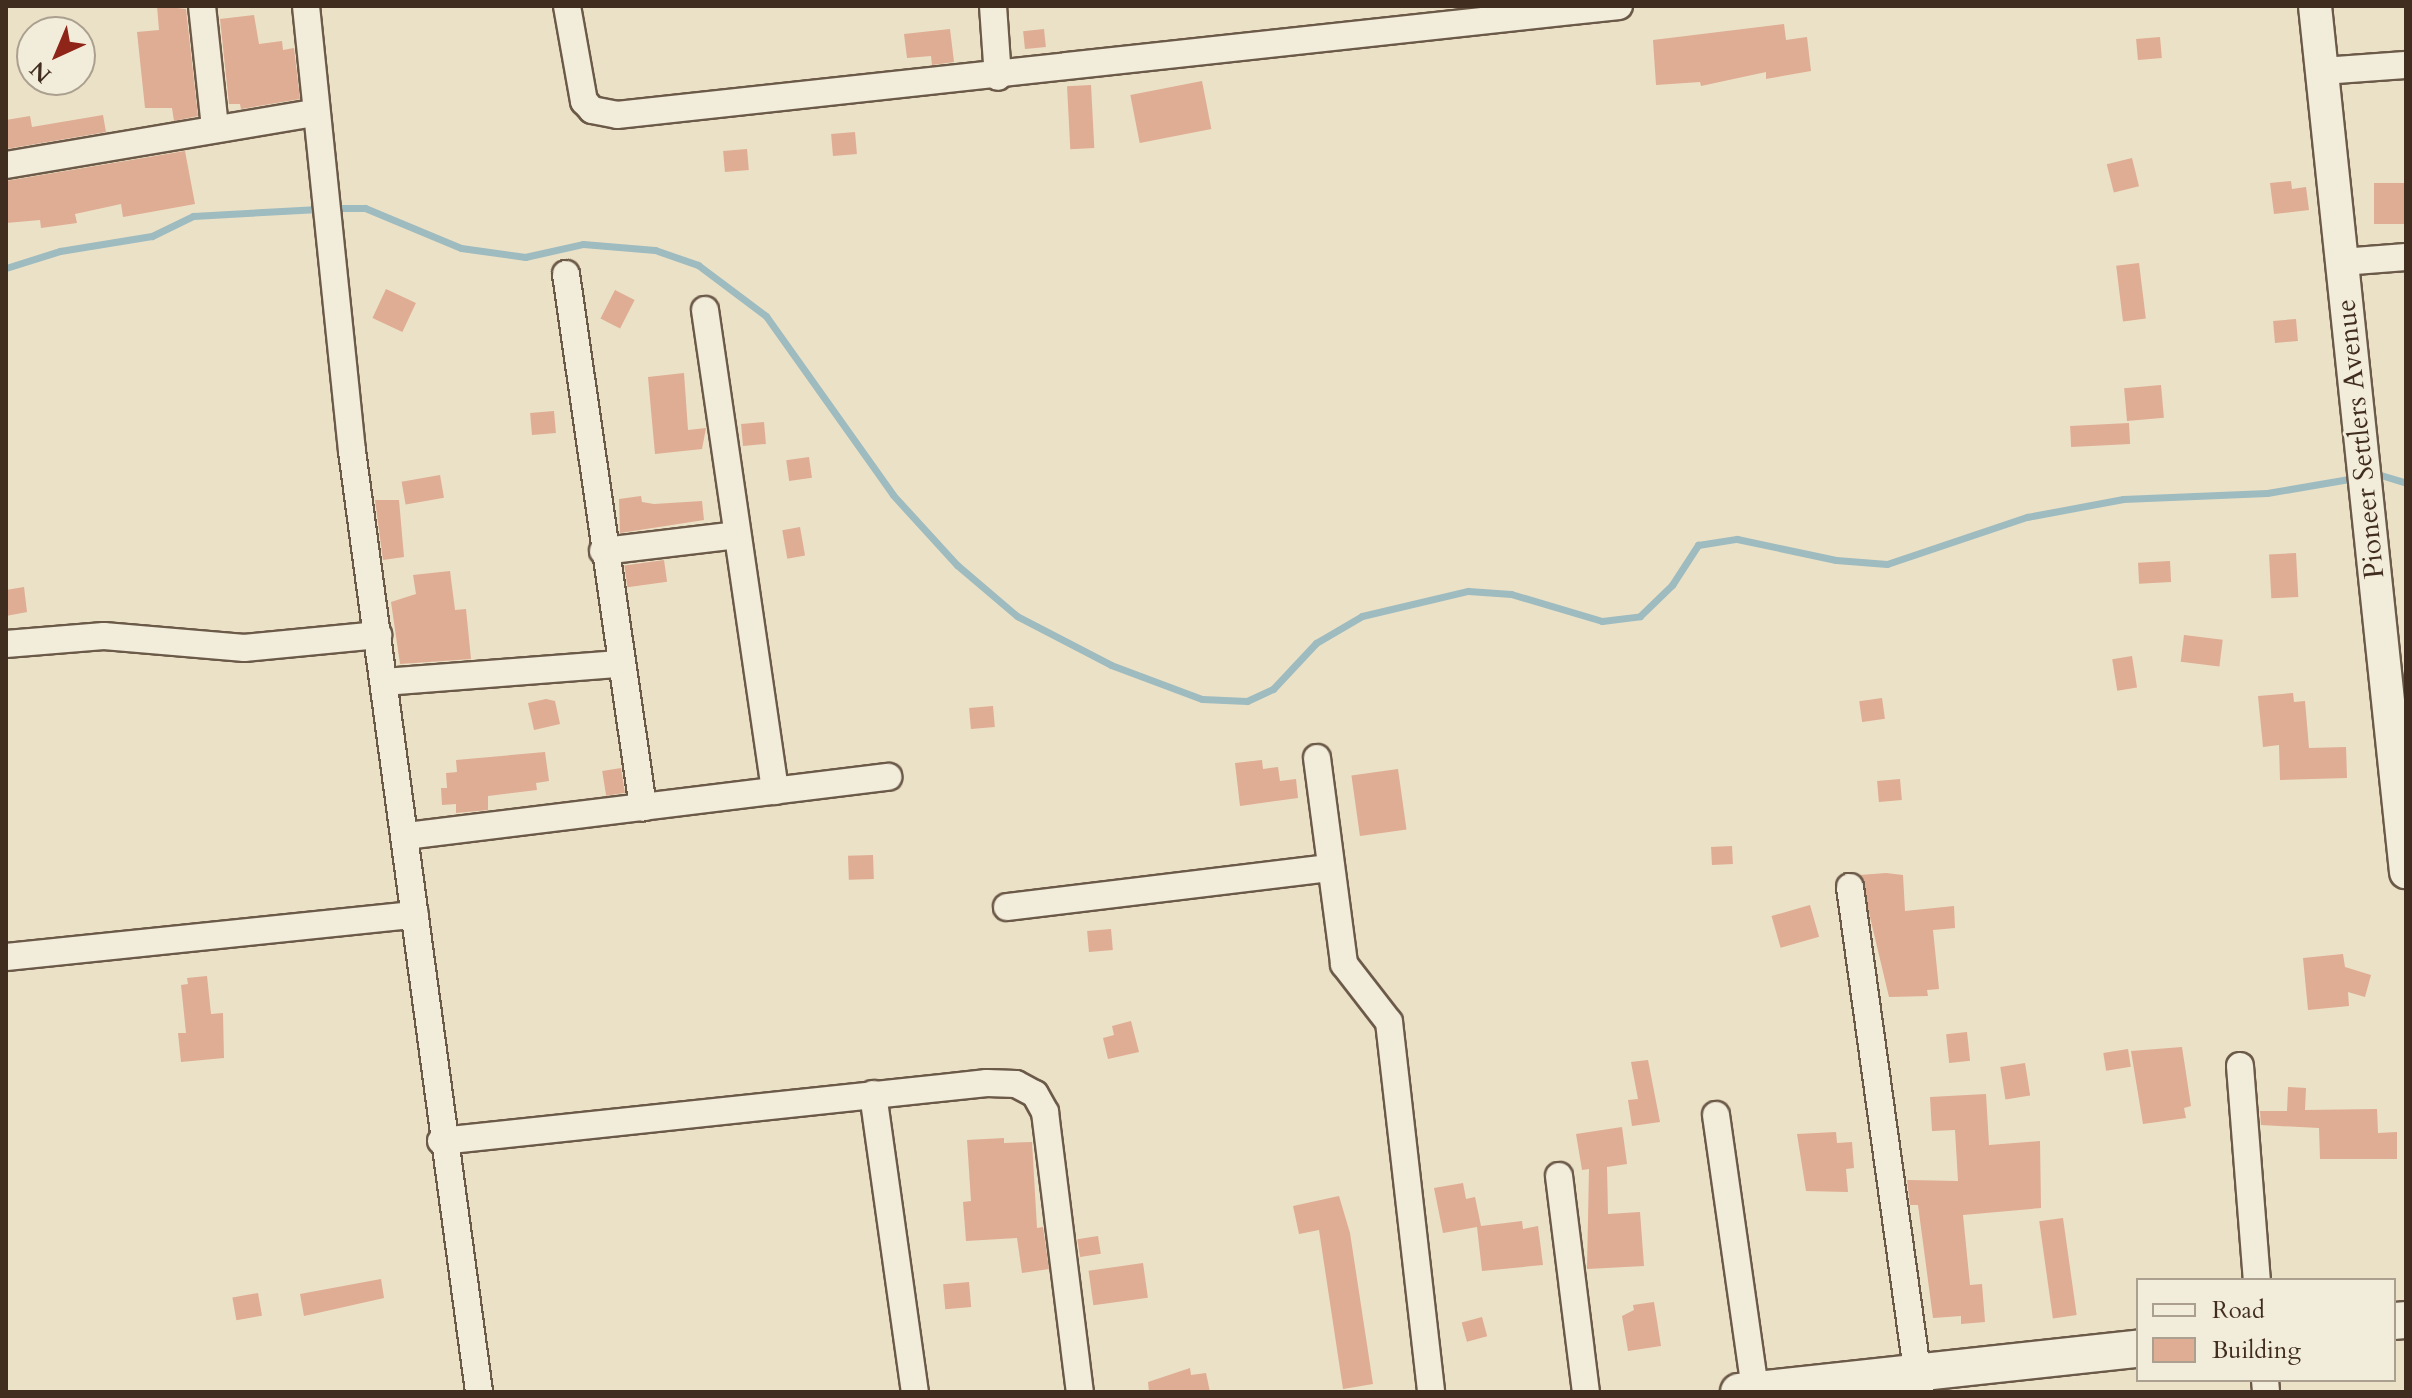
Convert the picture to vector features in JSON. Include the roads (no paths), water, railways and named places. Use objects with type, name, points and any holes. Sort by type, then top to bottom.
[{"type":"main road","points":[[1747,1391],[1919,1383],[2136,1349]]},
{"type":"street","points":[[202,6],[215,127]]},
{"type":"street","points":[[306,6],[315,113],[441,1141],[479,1392]]},
{"type":"street","points":[[567,6],[577,86],[584,101],[603,114],[998,77],[1422,15],[1619,6]]},
{"type":"street","points":[[993,6],[998,77]]},
{"type":"street","name":"Pioneer Settlers Avenue","points":[[2315,6],[2406,872]]},
{"type":"street","points":[[2322,71],[2406,65]]},
{"type":"street","points":[[6,165],[215,127],[315,113]]},
{"type":"street","points":[[2342,262],[2406,257]]},
{"type":"street","points":[[566,274],[619,664],[643,807]]},
{"type":"street","points":[[705,310],[775,791]]},
{"type":"street","points":[[603,551],[737,535]]},
{"type":"street","points":[[6,644],[104,636],[244,648],[378,635]]},
{"type":"street","points":[[384,682],[619,664]]},
{"type":"street","points":[[1317,758],[1344,964],[1389,1022],[1431,1392]]},
{"type":"street","points":[[406,836],[888,777]]},
{"type":"street","points":[[1007,907],[1331,868]]},
{"type":"street","points":[[1850,887],[1897,1250],[1919,1383]]},
{"type":"street","points":[[6,957],[415,915]]},
{"type":"street","points":[[2240,1066],[2257,1278]]},
{"type":"street","points":[[441,1141],[873,1094],[987,1083],[1016,1084],[1035,1094],[1045,1112],[1080,1392]]},
{"type":"street","points":[[873,1094],[915,1392]]},
{"type":"street","points":[[1716,1115],[1747,1391]]},
{"type":"street","points":[[1559,1176],[1586,1392]]},
{"type":"waterway","points":[[342,208],[365,208],[461,248],[525,257],[583,244],[655,250],[698,265],[766,316],[893,495],[957,565],[1017,616],[1111,665],[1202,699],[1247,701],[1273,689],[1316,643],[1362,616],[1468,591],[1511,594],[1602,621],[1640,616],[1672,585],[1698,545],[1737,539],[1836,560],[1887,564],[2027,517],[2123,499],[2267,493],[2355,478]]},
{"type":"waterway","points":[[6,268],[60,251],[152,236],[193,216],[319,209]]},
{"type":"waterway","points":[[2374,473],[2406,483]]}]
